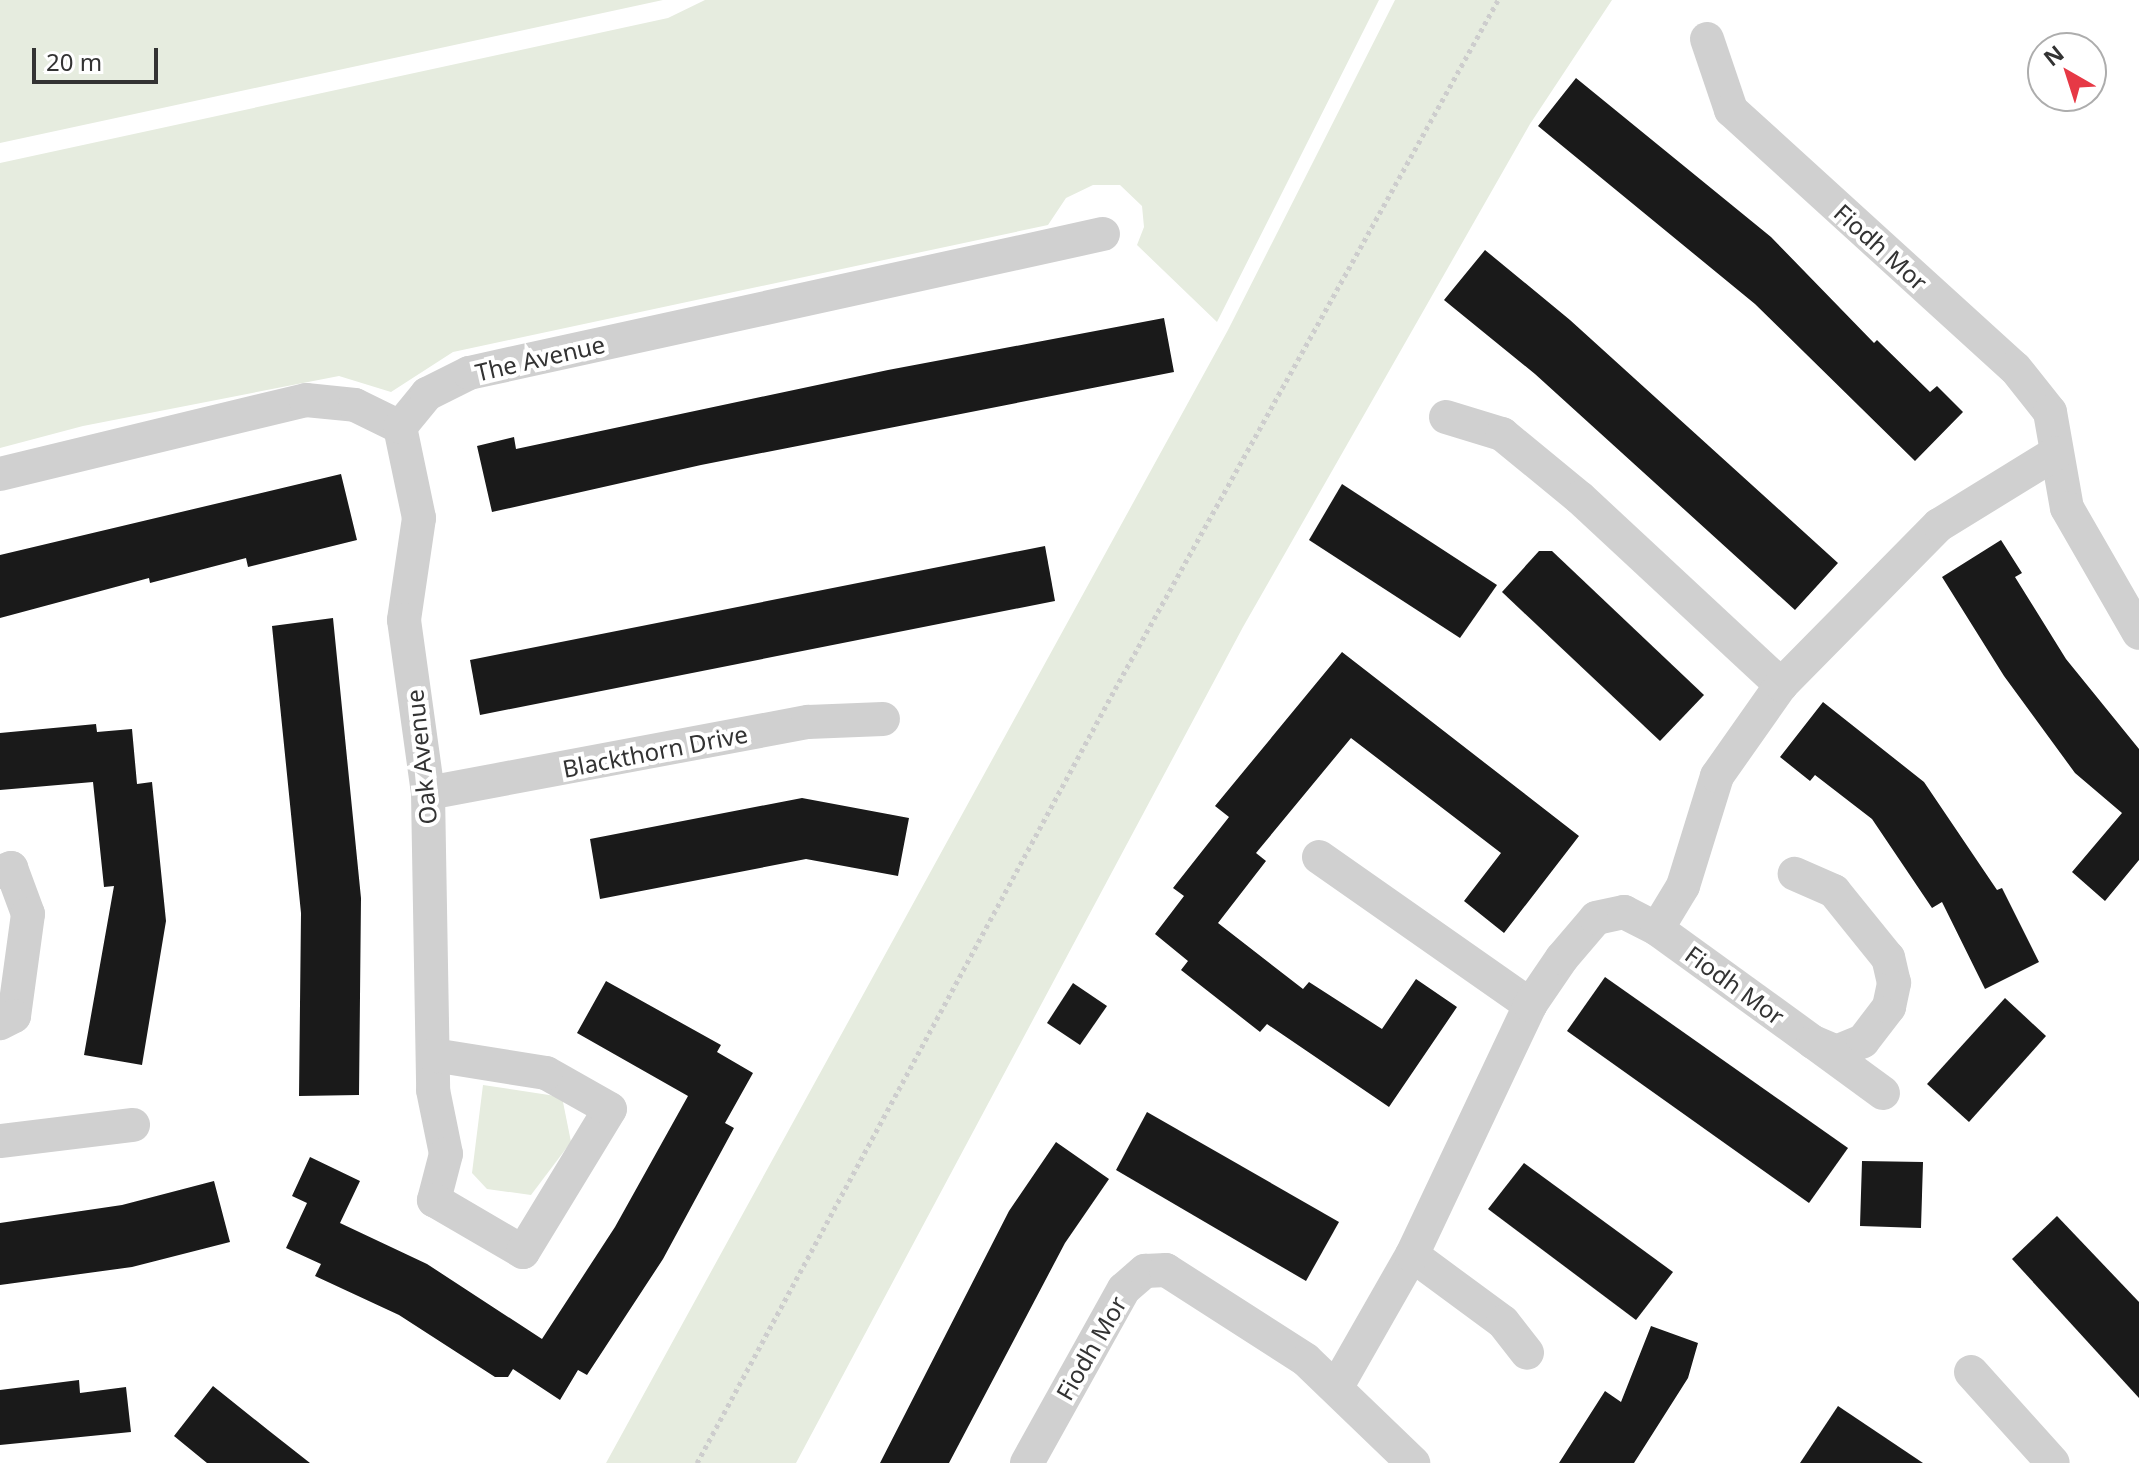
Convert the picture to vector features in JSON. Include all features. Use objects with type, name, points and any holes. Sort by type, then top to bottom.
[{"type":"street","name":"Fiodh Mor","points":[[1707,39],[1731,110],[2015,368],[2050,412],[2067,508],[2139,633]]},
{"type":"street","name":"The Avenue","points":[[400,427],[427,394],[469,373],[1103,234]]},
{"type":"street","points":[[0,474],[306,400],[355,405],[400,427]]},
{"type":"street","points":[[1446,417],[1502,434],[1580,498],[1781,685]]},
{"type":"street","name":"Oak Avenue","points":[[400,427],[419,518],[404,620],[428,793],[433,1090],[446,1154],[434,1200],[523,1252],[610,1109],[546,1073],[433,1055]]},
{"type":"street","points":[[1657,929],[1683,886],[1717,776],[1781,685],[1939,525],[2056,453]]},
{"type":"street","name":"Blackthorn Drive","points":[[428,793],[808,722],[883,719]]},
{"type":"street","points":[[1319,857],[1530,1005]]},
{"type":"street","points":[[0,872],[11,868],[28,914],[14,1016],[0,1023]]},
{"type":"street","name":"Fiodh Mor","points":[[1795,874],[1834,891],[1888,958],[1894,983],[1889,1007],[1863,1041],[1836,1052],[1813,1042]]},
{"type":"street","name":"Fiodh Mor","points":[[1336,1388],[1412,1255],[1530,1005],[1596,918],[1624,912],[1657,929],[1883,1093]]},
{"type":"street","points":[[1,1136],[133,1125]]},
{"type":"street","points":[[1412,1255],[1503,1322],[1527,1353]]},
{"type":"street","name":"Fiodh Mor","points":[[1027,1463],[1124,1289],[1145,1271],[1166,1270],[1306,1360],[1413,1463]]},
{"type":"street","points":[[1971,1372],[2053,1463]]},
{"type":"path","points":[[697,1463],[1115,689],[1498,0]]},
{"type":"shaded area","points":[[0,0],[663,0],[0,143]]},
{"type":"shaded area","points":[[705,0],[1379,0],[1217,322],[1137,245],[1144,227],[1142,206],[1120,185],[1093,185],[1066,198],[1048,225],[453,352],[391,392],[339,376],[83,426],[0,448],[0,163],[668,18]]},
{"type":"shaded area","points":[[1395,0],[1612,0],[1530,124],[1243,627],[796,1463],[606,1463],[1228,330]]},
{"type":"shaded area","points":[[483,1085],[562,1097],[571,1142],[531,1195],[487,1189],[472,1173]]},
{"type":"building","points":[[1576,78],[1771,237],[1874,343],[1877,340],[1930,392],[1937,386],[1963,412],[1915,461],[1755,304],[1538,126]]},
{"type":"building","points":[[1485,250],[1570,320],[1838,563],[1795,610],[1535,374],[1444,300]]},
{"type":"building","points":[[1164,318],[1174,372],[701,465],[492,512],[477,446],[514,437],[516,449],[888,370]]},
{"type":"building","points":[[341,474],[357,540],[248,567],[246,558],[150,583],[149,578],[0,618],[0,555]]},
{"type":"building","points":[[1342,484],[1497,585],[1460,638],[1309,540]]},
{"type":"building","points":[[2001,540],[2022,573],[2015,577],[2066,659],[2139,749],[2139,860],[2105,901],[2072,872],[2122,813],[2075,773],[2004,676],[1942,577]]},
{"type":"building","points":[[1045,546],[1055,601],[480,715],[470,660]]},
{"type":"building","points":[[1539,551],[1552,551],[1704,695],[1660,741],[1502,592]]},
{"type":"building","points":[[333,618],[361,898],[359,1095],[299,1096],[301,913],[272,626]]},
{"type":"building","points":[[1342,652],[1579,836],[1504,933],[1464,901],[1501,853],[1351,738],[1256,853],[1266,861],[1218,923],[1303,989],[1309,982],[1382,1029],[1416,979],[1457,1007],[1389,1107],[1267,1024],[1260,1032],[1181,970],[1188,961],[1155,934],[1184,896],[1173,888],[1229,817],[1215,806]]},
{"type":"building","points":[[1823,702],[1924,782],[1997,890],[2002,888],[2039,962],[1985,989],[1942,902],[1932,908],[1872,819],[1815,775],[1810,781],[1780,757]]},
{"type":"building","points":[[96,724],[97,732],[132,729],[137,784],[152,782],[166,921],[142,1065],[84,1055],[114,886],[104,887],[93,782],[0,790],[0,733]]},
{"type":"building","points":[[802,798],[909,818],[898,876],[806,859],[600,899],[590,839]]},
{"type":"building","points":[[1605,977],[1848,1148],[1809,1203],[1567,1031]]},
{"type":"building","points":[[606,981],[721,1045],[717,1052],[753,1073],[725,1123],[734,1128],[663,1259],[587,1375],[578,1370],[560,1400],[513,1369],[508,1377],[495,1377],[399,1315],[315,1276],[321,1264],[286,1248],[307,1203],[292,1196],[310,1157],[360,1181],[340,1223],[427,1264],[542,1339],[615,1227],[688,1096],[577,1033]]},
{"type":"building","points":[[1073,983],[1107,1006],[1080,1045],[1047,1023]]},
{"type":"building","points":[[2005,998],[2046,1036],[1969,1122],[1927,1084]]},
{"type":"building","points":[[1147,1112],[1339,1222],[1306,1281],[1116,1170]]},
{"type":"building","points":[[1056,1142],[1109,1179],[1065,1243],[949,1463],[880,1463],[1009,1211]]},
{"type":"building","points":[[1862,1161],[1923,1162],[1921,1228],[1860,1226]]},
{"type":"building","points":[[1524,1163],[1673,1272],[1636,1320],[1488,1209]]},
{"type":"building","points":[[214,1181],[230,1242],[132,1267],[0,1285],[0,1223],[122,1205]]},
{"type":"building","points":[[2057,1216],[2139,1302],[2139,1398],[2012,1259]]},
{"type":"building","points":[[1651,1326],[1698,1343],[1688,1378],[1634,1463],[1559,1463],[1605,1391],[1621,1402]]},
{"type":"building","points":[[79,1380],[80,1393],[126,1387],[131,1432],[0,1445],[0,1390]]},
{"type":"building","points":[[213,1386],[310,1463],[207,1463],[174,1436]]},
{"type":"building","points":[[1838,1406],[1923,1463],[1800,1463]]}]
